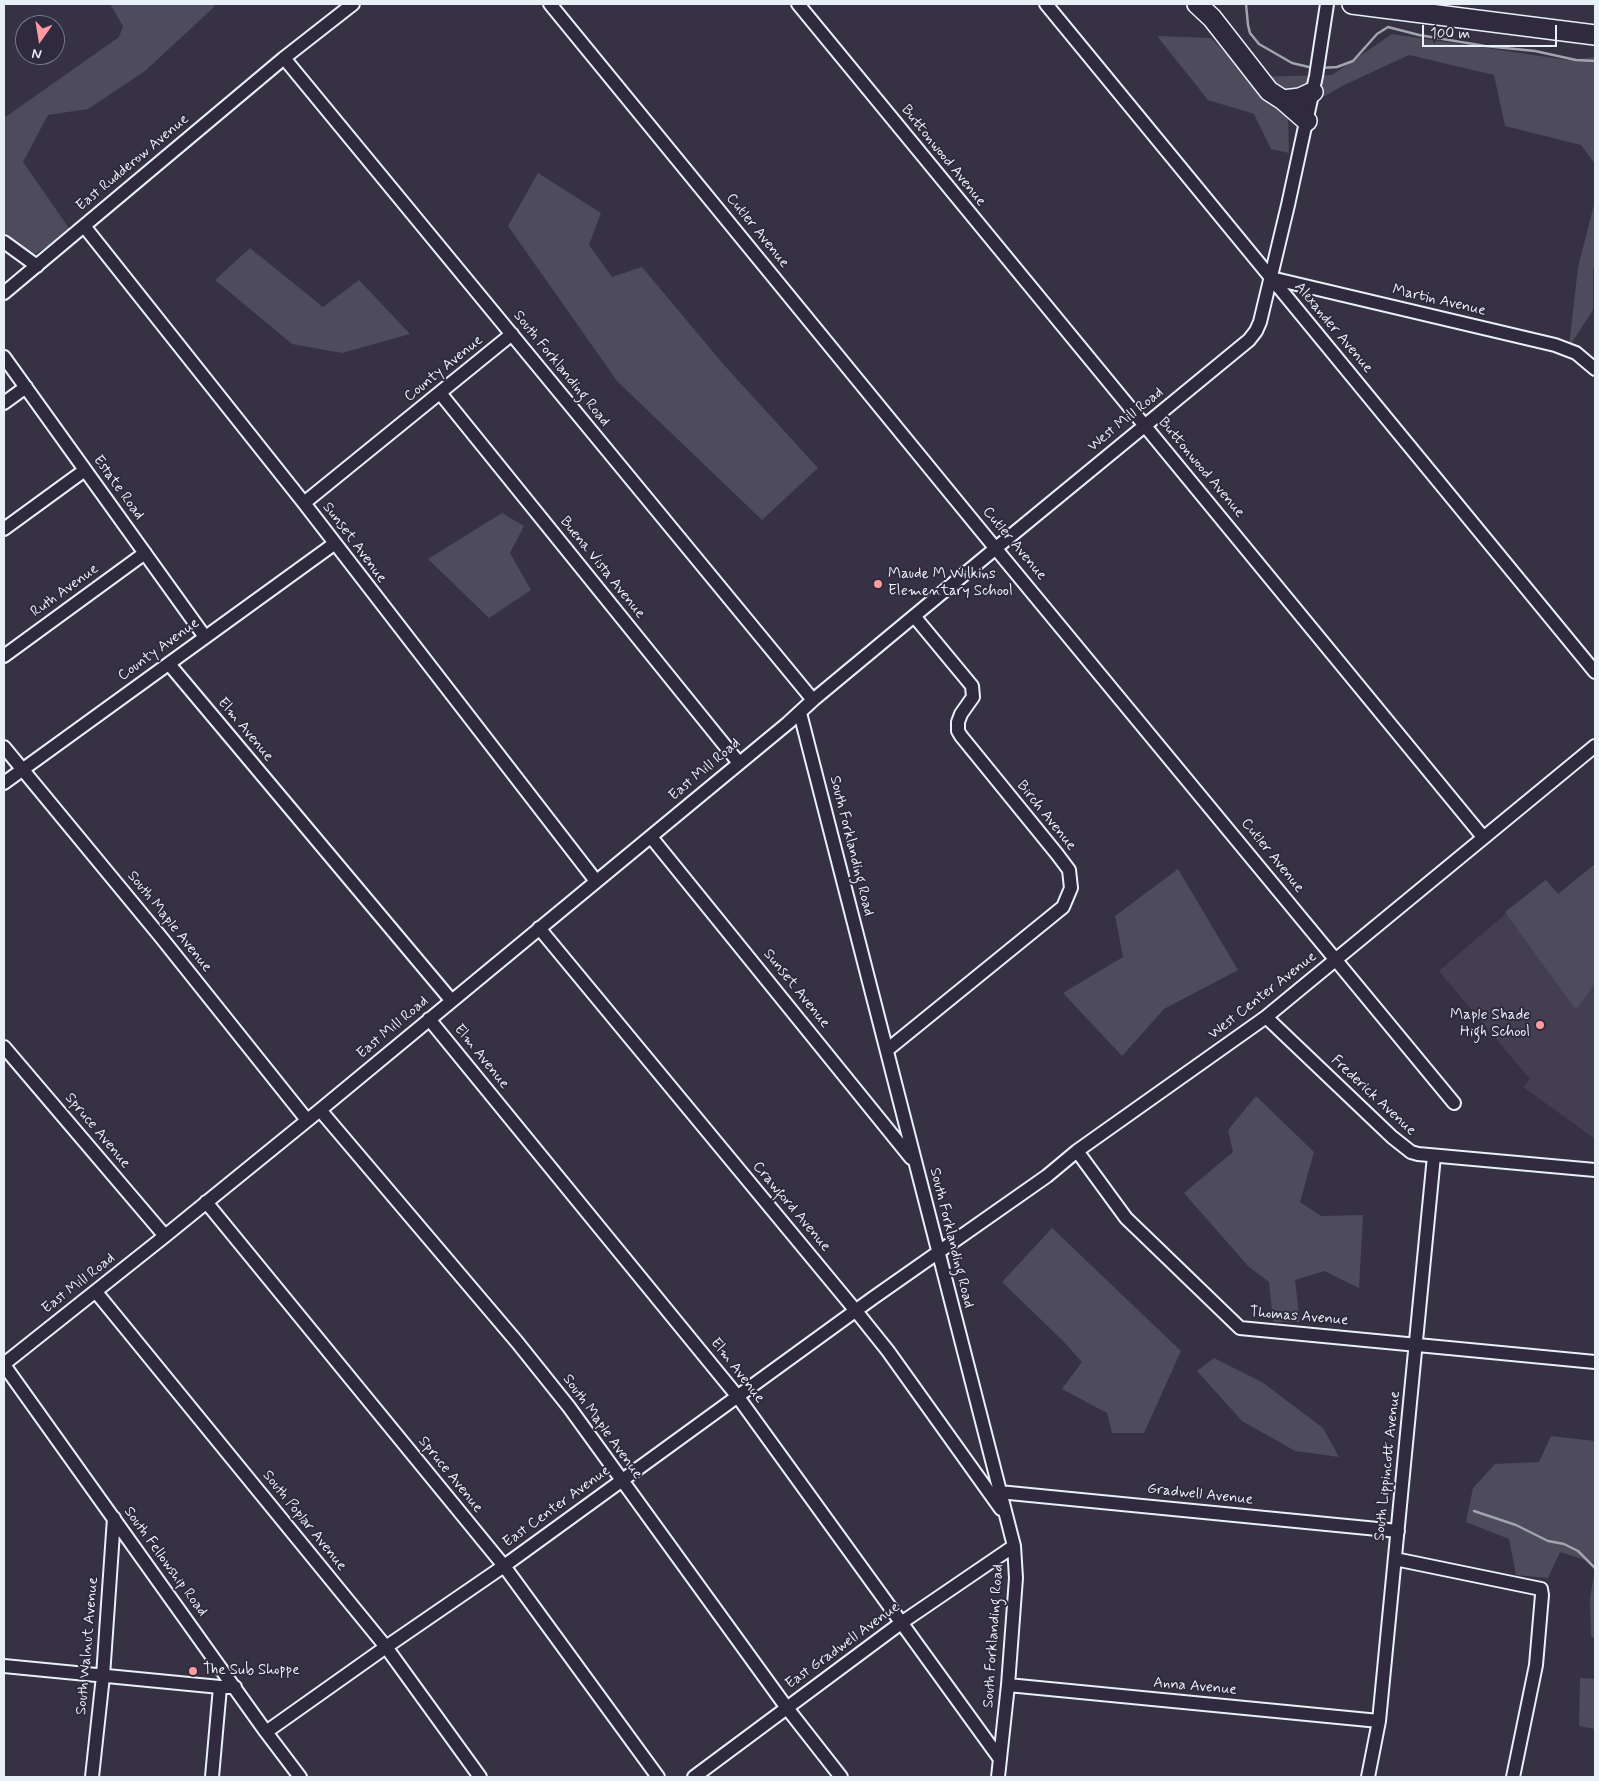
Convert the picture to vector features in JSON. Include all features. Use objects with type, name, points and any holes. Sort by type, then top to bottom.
[{"type":"highway","points":[[1197,4],[1212,18],[1269,91],[1307,120]]},
{"type":"highway","points":[[1352,4],[1595,35]]},
{"type":"highway","points":[[1447,4],[1595,24]]},
{"type":"highway","points":[[1283,100],[1300,98],[1315,84]]},
{"type":"street","name":"East Rudderow Avenue","points":[[4,293],[284,58],[353,4]]},
{"type":"street","name":"Cutler Avenue","points":[[550,4],[1335,961],[1454,1103]]},
{"type":"street","name":"Buttonwood Avenue","points":[[798,4],[1483,837]]},
{"type":"street","name":"Alexander Avenue","points":[[1046,4],[1595,672]]},
{"type":"street","name":"West Mill Road","points":[[800,713],[813,700],[1253,336],[1260,322],[1315,84],[1326,4]]},
{"type":"street","name":"South Forklanding Road","points":[[284,58],[813,700]]},
{"type":"street","name":"Sunset Avenue","points":[[84,226],[304,503],[596,881]]},
{"type":"street","points":[[4,242],[37,266]]},
{"type":"street","name":"Martin Avenue","points":[[1270,278],[1555,345],[1576,353],[1595,369]]},
{"type":"street","name":"County Avenue","points":[[304,503],[512,334]]},
{"type":"street","name":"Estate Road","points":[[4,357],[205,637]]},
{"type":"street","points":[[4,403],[26,388]]},
{"type":"street","name":"Buena Vista Avenue","points":[[440,393],[739,763]]},
{"type":"street","points":[[4,529],[85,470]]},
{"type":"street","name":"County Avenue","points":[[4,783],[334,544]]},
{"type":"street","name":"Ruth Avenue","points":[[4,656],[145,553]]},
{"type":"street","name":"Birch Avenue","points":[[887,1050],[1063,907],[1070,888],[1069,870],[1058,854],[961,736],[958,730],[958,722],[961,714],[973,697],[972,686],[914,616]]},
{"type":"street","name":"Elm Avenue","points":[[169,664],[451,1000]]},
{"type":"street","name":"South Forklanding Road","points":[[800,713],[1014,1546],[1016,1578],[1008,1685],[998,1777]]},
{"type":"street","name":"East Mill Road","points":[[4,1364],[96,1292],[320,1110],[800,713]]},
{"type":"street","name":"West Center Avenue","points":[[937,1252],[1047,1176],[1077,1151],[1266,1017],[1595,746]]},
{"type":"street","name":"South Maple Avenue","points":[[4,748],[307,1120]]},
{"type":"street","name":"Sunset Avenue","points":[[651,837],[914,1162]]},
{"type":"street","name":"Crawford Avenue","points":[[539,928],[856,1310],[888,1351],[1006,1515]]},
{"type":"street","name":"Frederick Avenue","points":[[1266,1017],[1401,1145],[1411,1152],[1434,1156],[1595,1170]]},
{"type":"street","name":"Elm Avenue","points":[[429,1018],[738,1397],[1000,1759]]},
{"type":"street","name":"Spruce Avenue","points":[[4,1047],[165,1236]]},
{"type":"street","name":"South Maple Avenue","points":[[320,1110],[517,1342],[582,1424],[787,1708],[841,1777]]},
{"type":"street","name":"Thomas Avenue","points":[[1077,1151],[1126,1218],[1240,1328],[1595,1362]]},
{"type":"street","name":"South Lippincott Avenue","points":[[1368,1777],[1380,1720],[1434,1156]]},
{"type":"street","name":"Spruce Avenue","points":[[206,1202],[504,1566],[658,1777]]},
{"type":"street","name":"East Center Avenue","points":[[266,1732],[504,1566],[937,1252]]},
{"type":"street","name":"South Poplar Avenue","points":[[96,1292],[386,1647],[480,1777]]},
{"type":"street","name":"South Fellowship Road","points":[[4,1364],[300,1777]]},
{"type":"street","name":"Gradwell Avenue","points":[[1000,1492],[1398,1531]]},
{"type":"street","name":"South Walnut Avenue","points":[[92,1777],[103,1676],[114,1518]]},
{"type":"street","name":"East Gradwell Avenue","points":[[694,1777],[901,1623],[1014,1546]]},
{"type":"street","points":[[1395,1559],[1541,1590],[1536,1665],[1513,1777]]},
{"type":"street","points":[[4,1666],[235,1687]]},
{"type":"street","name":"Anna Avenue","points":[[1008,1685],[1380,1720]]},
{"type":"street","points":[[212,1777],[220,1687]]},
{"type":"shaded area","points":[[110,4],[215,4],[213,8],[145,71],[88,109],[48,115],[23,162],[71,231],[34,255],[4,233],[4,118],[119,37],[123,26]]},
{"type":"shaded area","points":[[1392,34],[1567,60],[1595,57],[1595,164],[1581,145],[1505,126],[1494,75],[1409,55],[1344,85],[1288,117],[1289,153],[1271,149],[1254,114],[1208,100],[1157,36],[1211,38],[1249,77],[1332,75]]},
{"type":"shaded area","points":[[538,173],[601,213],[589,245],[612,277],[642,267],[724,365],[818,468],[762,520],[617,381],[508,226]]},
{"type":"shaded area","points":[[1595,201],[1593,310],[1569,347],[1578,267]]},
{"type":"shaded area","points":[[250,248],[323,307],[359,280],[410,334],[342,353],[292,344],[215,280]]},
{"type":"shaded area","points":[[502,513],[524,526],[510,553],[531,590],[489,618],[428,559]]},
{"type":"shaded area","points":[[1595,864],[1595,983],[1576,1010],[1505,912],[1546,880],[1558,894]]},
{"type":"shaded area","name":"Maple Shade High School","points":[[1595,866],[1595,1139],[1523,1087],[1530,1079],[1439,971],[1545,880],[1559,895]]},
{"type":"shaded area","points":[[1178,869],[1238,970],[1164,1009],[1122,1056],[1063,993],[1123,957],[1115,916]]},
{"type":"shaded area","points":[[1256,1096],[1314,1152],[1300,1202],[1321,1216],[1363,1215],[1359,1288],[1324,1271],[1295,1280],[1300,1322],[1273,1322],[1269,1282],[1248,1266],[1184,1193],[1233,1152],[1228,1130]]},
{"type":"shaded area","points":[[1052,1228],[1181,1351],[1144,1433],[1112,1433],[1107,1413],[1062,1389],[1082,1362],[1002,1282]]},
{"type":"shaded area","points":[[1214,1358],[1262,1382],[1323,1428],[1339,1457],[1295,1451],[1242,1421],[1197,1371]]},
{"type":"shaded area","points":[[1551,1436],[1595,1441],[1595,1563],[1560,1552],[1548,1578],[1516,1575],[1509,1539],[1466,1522],[1473,1488],[1495,1464],[1539,1462]]},
{"type":"shaded area","points":[[1595,1568],[1595,1639],[1591,1636],[1590,1599]]},
{"type":"shaded area","points":[[1580,1678],[1595,1679],[1595,1729],[1579,1726]]},
{"type":"waterway","points":[[1246,4],[1250,33],[1259,44],[1292,63],[1313,68]]},
{"type":"waterway","points":[[1321,68],[1337,67],[1353,61],[1377,34],[1388,27],[1419,35],[1485,46],[1535,51],[1576,60],[1595,61]]},
{"type":"waterway","points":[[1474,1511],[1516,1525],[1548,1541],[1564,1544],[1578,1551],[1595,1568]]},
{"type":"place","name":"Maude M Wilkins Elementary School","points":[[878,584]]},
{"type":"place","name":"Maple Shade High School","points":[[1540,1025]]},
{"type":"place","name":"The Sub Shoppe","points":[[193,1671]]}]
